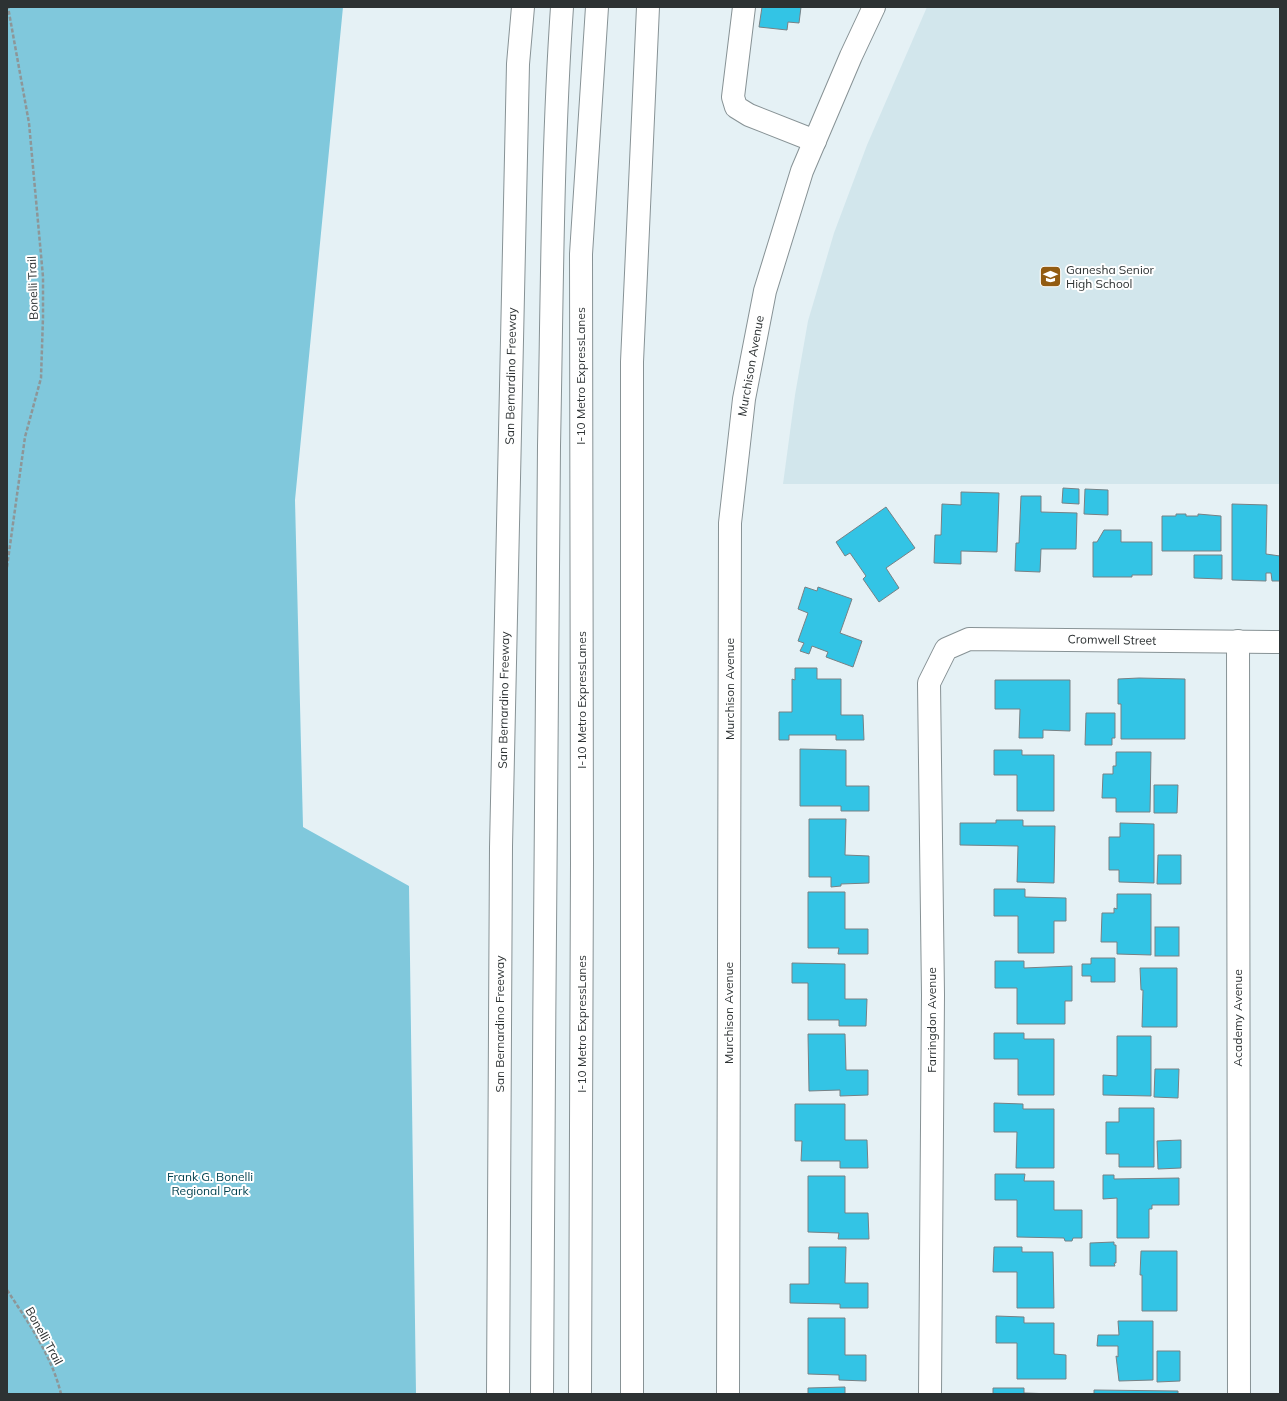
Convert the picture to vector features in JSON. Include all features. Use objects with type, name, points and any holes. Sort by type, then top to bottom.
[{"type":"main road","name":"San Bernardino Freeway","points":[[498,1394],[501,847],[518,64],[523,7]]},
{"type":"main road","points":[[542,1394],[545,1103],[546,635],[555,99],[562,7]]},
{"type":"main road","name":"I-10 Metro ExpressLanes","points":[[580,1394],[582,878],[581,254],[598,7]]},
{"type":"main road","points":[[632,1394],[632,362],[648,7]]},
{"type":"main road","points":[[744,7],[733,97],[736,107],[749,115],[815,141]]},
{"type":"main road","name":"Murchison Avenue","points":[[728,1394],[730,523],[744,399],[765,290],[802,171],[850,56],[874,7]]},
{"type":"main road","name":"Cromwell Street","points":[[946,649],[969,639],[1280,642]]},
{"type":"main road","name":"Academy Avenue","points":[[1238,642],[1239,1394]]},
{"type":"main road","name":"Farringdon Avenue","points":[[930,1394],[933,995],[929,684],[946,649]]},
{"type":"path","name":"Bonelli Trail","points":[[7,567],[25,437],[41,378],[43,317],[43,277],[29,123],[8,7]]},
{"type":"path","name":"Bonelli Trail","points":[[7,1290],[43,1348],[58,1382],[61,1394]]},
{"type":"shaded area","name":"Ganesha Senior High School","points":[[927,7],[1280,7],[1280,484],[783,484],[795,395],[808,321],[834,233],[867,145]]},
{"type":"green space","name":"Frank G. Bonelli Regional Park","points":[[7,7],[343,7],[295,500],[303,827],[409,886],[416,1394],[7,1394]]},
{"type":"building","points":[[762,7],[801,7],[799,23],[788,22],[787,30],[759,27]]},
{"type":"building","points":[[1063,488],[1079,489],[1079,504],[1062,503]]},
{"type":"building","points":[[1085,489],[1108,490],[1108,515],[1084,514]]},
{"type":"building","points":[[961,492],[999,493],[997,552],[961,551],[961,564],[934,563],[935,535],[941,535],[942,504],[961,505]]},
{"type":"building","points":[[1021,496],[1041,496],[1041,512],[1077,513],[1076,549],[1041,549],[1040,572],[1015,571],[1016,543],[1019,543]]},
{"type":"building","points":[[1232,504],[1267,505],[1266,554],[1280,556],[1280,581],[1272,581],[1271,573],[1266,573],[1266,581],[1232,580]]},
{"type":"building","points":[[886,507],[915,548],[886,568],[899,588],[879,602],[863,579],[866,576],[850,553],[845,556],[836,542]]},
{"type":"building","points":[[1176,514],[1186,514],[1186,516],[1198,516],[1198,514],[1221,516],[1221,551],[1162,551],[1162,516],[1176,516]]},
{"type":"building","points":[[1104,530],[1121,530],[1121,542],[1152,542],[1152,575],[1132,575],[1132,577],[1093,577],[1093,542],[1097,542]]},
{"type":"building","points":[[1194,555],[1222,555],[1222,579],[1194,578]]},
{"type":"building","points":[[805,587],[817,591],[818,587],[852,599],[840,633],[862,641],[853,667],[826,657],[828,652],[812,646],[809,654],[800,651],[804,643],[798,641],[808,613],[798,609]]},
{"type":"building","points":[[795,668],[817,668],[817,679],[841,679],[841,715],[863,715],[864,740],[836,740],[836,735],[789,735],[789,740],[779,740],[779,712],[792,712],[792,679],[795,680]]},
{"type":"building","points":[[1118,679],[1185,679],[1185,739],[1121,739],[1121,704],[1118,704]]},
{"type":"building","points":[[995,680],[1070,680],[1070,731],[1043,730],[1043,738],[1019,738],[1020,709],[995,709]]},
{"type":"building","points":[[1086,713],[1115,713],[1115,738],[1112,738],[1112,745],[1085,745]]},
{"type":"building","points":[[800,749],[846,750],[846,786],[869,786],[869,811],[841,811],[841,806],[800,806]]},
{"type":"building","points":[[994,750],[1022,750],[1022,755],[1054,755],[1054,811],[1017,811],[1017,775],[994,775]]},
{"type":"building","points":[[1116,752],[1151,752],[1150,812],[1116,812],[1116,798],[1102,798],[1103,774],[1113,774],[1113,766],[1116,766]]},
{"type":"building","points":[[1154,785],[1178,785],[1177,813],[1154,813]]},
{"type":"building","points":[[809,819],[846,819],[845,855],[869,856],[869,883],[841,884],[841,886],[831,887],[831,877],[809,877]]},
{"type":"building","points":[[996,820],[1023,820],[1023,826],[1055,826],[1054,883],[1017,882],[1018,846],[960,845],[960,823],[996,823]]},
{"type":"building","points":[[1120,823],[1154,824],[1154,883],[1119,882],[1119,870],[1109,870],[1109,837],[1120,837]]},
{"type":"building","points":[[1158,855],[1181,855],[1181,884],[1157,884]]},
{"type":"building","points":[[994,889],[1025,889],[1025,897],[1066,898],[1066,921],[1054,921],[1054,953],[1018,953],[1018,916],[994,916]]},
{"type":"building","points":[[808,892],[845,892],[845,929],[868,929],[868,954],[838,954],[839,948],[808,948]]},
{"type":"building","points":[[1117,894],[1151,894],[1151,955],[1117,954],[1117,942],[1101,942],[1102,913],[1114,913],[1114,908],[1117,909]]},
{"type":"building","points":[[1155,927],[1179,927],[1179,956],[1155,956]]},
{"type":"building","points":[[1091,958],[1115,958],[1115,982],[1091,982],[1091,976],[1082,976],[1082,964],[1091,964]]},
{"type":"building","points":[[995,961],[1024,961],[1024,968],[1072,966],[1072,1001],[1065,1001],[1065,1024],[1017,1024],[1017,988],[995,988]]},
{"type":"building","points":[[792,963],[845,964],[845,999],[867,999],[866,1026],[839,1026],[839,1020],[808,1020],[808,983],[792,983]]},
{"type":"building","points":[[1140,968],[1177,968],[1177,1027],[1142,1027],[1143,990],[1141,990]]},
{"type":"building","points":[[994,1033],[1024,1033],[1024,1039],[1054,1039],[1054,1095],[1018,1095],[1018,1059],[994,1059]]},
{"type":"building","points":[[808,1034],[845,1034],[846,1070],[868,1070],[868,1095],[840,1096],[840,1090],[809,1091]]},
{"type":"building","points":[[1117,1036],[1151,1036],[1151,1096],[1103,1095],[1103,1075],[1117,1076]]},
{"type":"building","points":[[1155,1069],[1179,1069],[1178,1098],[1154,1097]]},
{"type":"building","points":[[994,1103],[1023,1104],[1023,1109],[1054,1109],[1054,1168],[1016,1168],[1017,1132],[994,1132]]},
{"type":"building","points":[[795,1104],[845,1104],[845,1140],[867,1140],[868,1168],[840,1168],[840,1161],[801,1161],[802,1141],[795,1141]]},
{"type":"building","points":[[1119,1108],[1154,1108],[1154,1167],[1119,1167],[1119,1154],[1106,1154],[1106,1122],[1119,1122]]},
{"type":"building","points":[[1181,1140],[1181,1168],[1158,1169],[1157,1141]]},
{"type":"building","points":[[995,1174],[1025,1174],[1024,1181],[1054,1181],[1054,1210],[1082,1210],[1082,1238],[1073,1238],[1072,1241],[1065,1241],[1064,1238],[1017,1237],[1017,1200],[995,1200]]},
{"type":"building","points":[[1103,1175],[1114,1175],[1114,1179],[1179,1178],[1179,1205],[1152,1205],[1152,1209],[1149,1209],[1149,1238],[1117,1238],[1117,1198],[1103,1199]]},
{"type":"building","points":[[808,1176],[845,1176],[845,1213],[868,1213],[869,1239],[838,1239],[839,1233],[808,1232]]},
{"type":"building","points":[[1114,1242],[1114,1245],[1116,1245],[1115,1266],[1090,1266],[1090,1243]]},
{"type":"building","points":[[809,1247],[846,1247],[845,1283],[868,1283],[868,1308],[840,1308],[840,1304],[790,1303],[790,1284],[809,1284]]},
{"type":"building","points":[[994,1247],[1022,1247],[1022,1252],[1053,1252],[1054,1308],[1017,1308],[1017,1272],[993,1272]]},
{"type":"building","points":[[1141,1251],[1177,1251],[1177,1311],[1142,1311],[1142,1275],[1140,1275]]},
{"type":"building","points":[[996,1316],[1024,1317],[1024,1323],[1054,1323],[1054,1354],[1066,1355],[1066,1379],[1017,1379],[1017,1343],[996,1343]]},
{"type":"building","points":[[808,1318],[845,1318],[845,1355],[866,1355],[866,1381],[839,1380],[839,1375],[808,1374]]},
{"type":"building","points":[[1118,1321],[1153,1321],[1153,1380],[1119,1381],[1116,1356],[1118,1357],[1118,1346],[1097,1346],[1098,1335],[1119,1335]]},
{"type":"building","points":[[1157,1351],[1180,1351],[1180,1381],[1157,1382]]},
{"type":"building","points":[[845,1387],[845,1394],[808,1394],[808,1388]]},
{"type":"building","points":[[993,1388],[1024,1388],[1024,1393],[1054,1394],[993,1394]]},
{"type":"building","points":[[1094,1390],[1178,1391],[1178,1394],[1094,1394]]},
{"type":"place","name":"Ganesha Senior High School","points":[[1050,277]]}]
